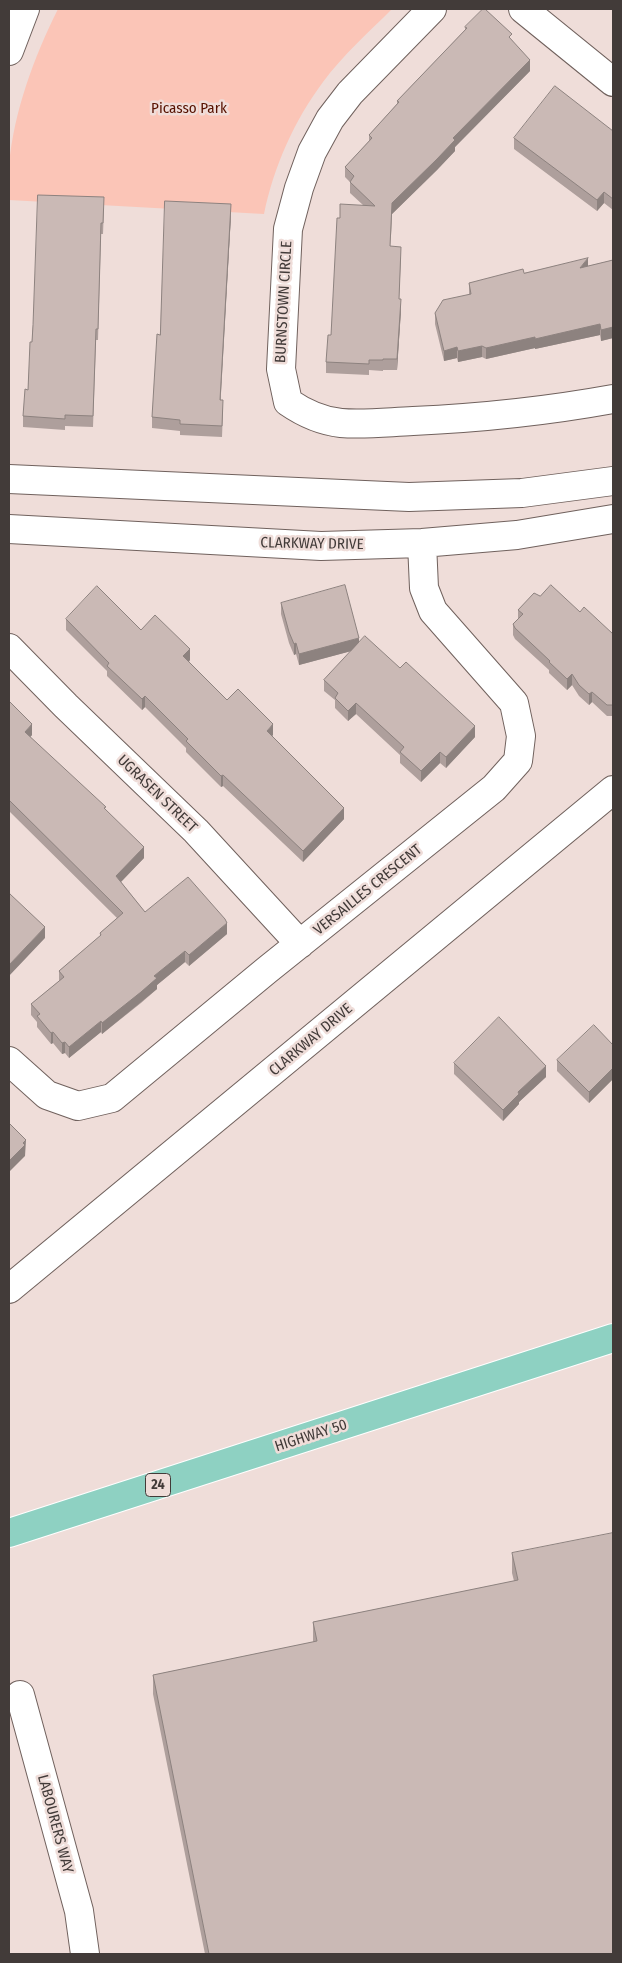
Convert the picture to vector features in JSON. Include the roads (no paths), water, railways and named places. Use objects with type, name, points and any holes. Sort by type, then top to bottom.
[{"type":"main road","name":"HIGHWAY 50","points":[[9,1533],[613,1338]]},
{"type":"street","points":[[9,51],[25,9]]},
{"type":"street","name":"BURNSTOWN CIRCLE","points":[[432,9],[350,93],[330,119],[312,152],[299,188],[288,229],[281,369],[288,402],[306,414],[340,423],[357,423],[468,419],[566,408],[613,399]]},
{"type":"street","points":[[523,9],[613,82]]},
{"type":"street","points":[[9,480],[409,497],[522,493],[613,481]]},
{"type":"street","name":"CLARKWAY DRIVE","points":[[9,529],[321,546],[422,543],[517,535],[613,519]]},
{"type":"street","name":"VERSAILLES CRESCENT","points":[[9,1061],[47,1096],[78,1106],[112,1098],[267,970],[494,788],[518,761],[521,736],[514,703],[433,611],[424,588],[422,543]]},
{"type":"street","name":"UGRASEN STREET","points":[[9,648],[73,713],[196,831],[300,944]]},
{"type":"street","name":"CLARKWAY DRIVE","points":[[9,1289],[613,790]]},
{"type":"street","name":"LABOURERS WAY","points":[[20,1695],[79,1911],[85,1954]]},
{"type":"park label","name":"Picasso Park","points":[[189,109]]}]
